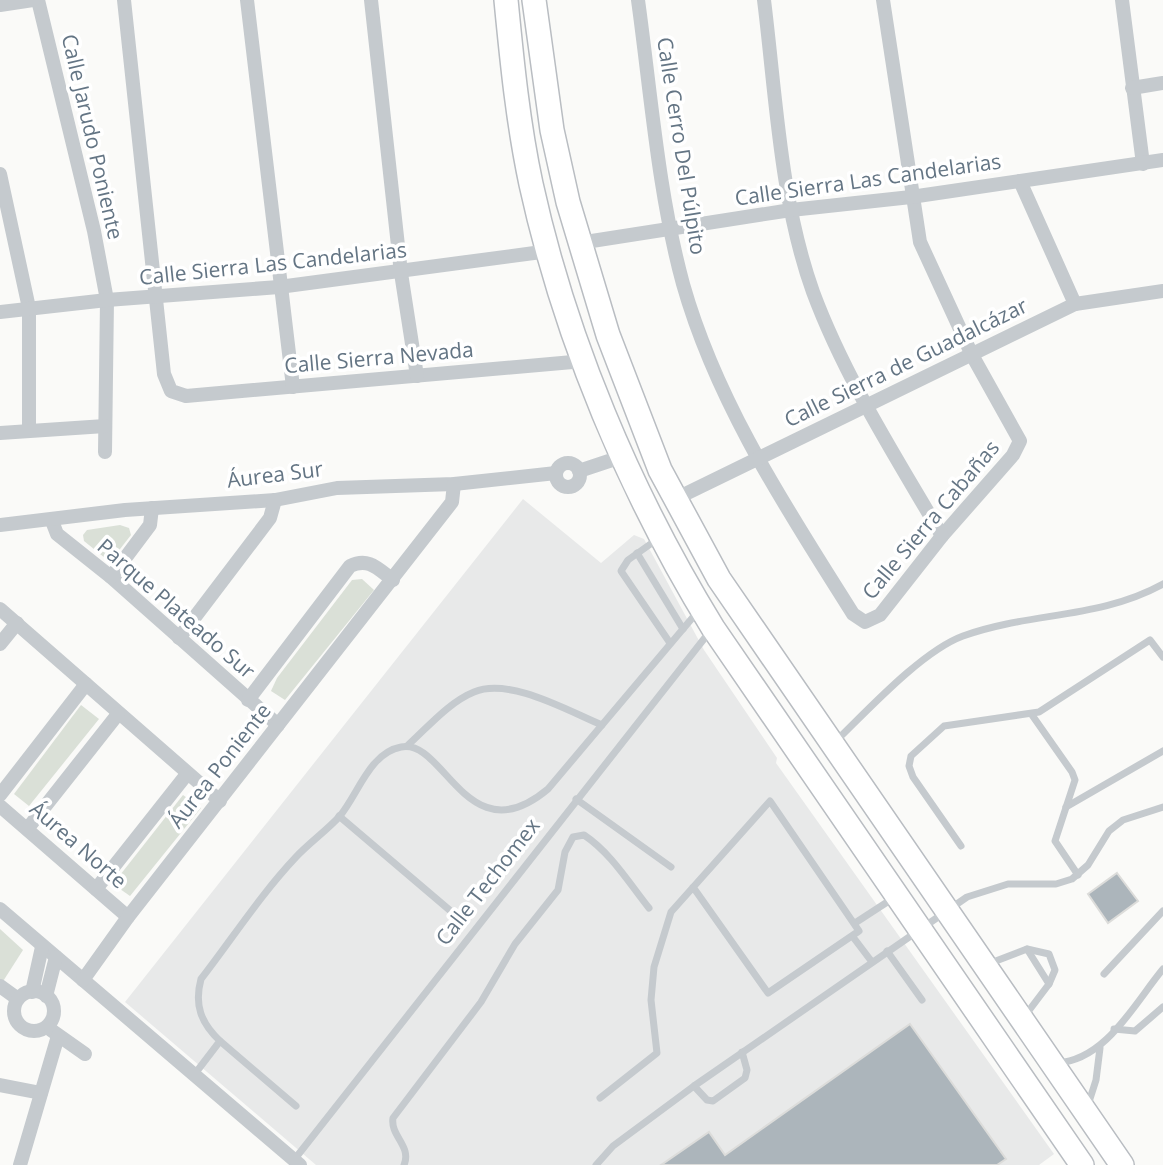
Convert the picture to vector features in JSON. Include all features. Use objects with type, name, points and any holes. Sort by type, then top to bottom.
[{"type":"main road","points":[[506,0],[520,128],[549,251],[584,361],[624,456],[662,536],[707,618],[895,897],[1082,1165]]},
{"type":"main road","points":[[534,0],[552,130],[579,243],[608,335],[660,470],[719,579],[1049,1064],[1122,1165]]},
{"type":"street","points":[[0,5],[36,0]]},
{"type":"street","name":"Calle Jarudo Poniente","points":[[36,0],[94,231],[107,300],[105,452]]},
{"type":"street","points":[[124,0],[156,299]]},
{"type":"street","points":[[247,0],[293,387]]},
{"type":"street","points":[[371,0],[401,273],[417,376]]},
{"type":"street","name":"Calle Cerro Del Púlpito","points":[[638,0],[670,229],[684,286],[706,348],[755,458],[853,614],[860,621],[869,622]]},
{"type":"street","points":[[764,0],[791,210],[813,291],[867,406],[942,536]]},
{"type":"street","points":[[883,0],[920,242],[972,355]]},
{"type":"street","points":[[1122,0],[1143,164]]},
{"type":"street","points":[[1132,88],[1163,83]]},
{"type":"street","name":"Calle Sierra Las Candelarias","points":[[579,243],[791,210],[911,197],[1163,160]]},
{"type":"street","points":[[0,174],[29,308],[29,430]]},
{"type":"street","points":[[1020,181],[1075,304]]},
{"type":"street","name":"Calle Sierra Las Candelarias","points":[[0,312],[107,300],[156,299],[279,287],[401,273],[549,251]]},
{"type":"street","name":"Calle Sierra de Guadalcázar","points":[[675,499],[1075,304],[1163,291]]},
{"type":"street","name":"Calle Sierra Nevada","points":[[156,299],[166,384],[177,395],[584,361]]},
{"type":"street","name":"Calle Sierra Cabañas","points":[[869,622],[880,615],[942,536],[1013,455],[1020,441],[972,355]]},
{"type":"street","points":[[0,433],[105,426]]},
{"type":"street","name":"Áurea Sur","points":[[0,525],[152,509],[275,500],[337,488],[454,484],[556,473],[567,463],[574,465],[579,471],[624,456]]},
{"type":"street","name":"Áurea Poniente","points":[[83,980],[128,917],[452,502],[454,484]]},
{"type":"street","points":[[179,638],[270,518],[275,500]]},
{"type":"street","points":[[111,577],[150,525],[152,509]]},
{"type":"street","name":"Parque Plateado Sur","points":[[52,521],[57,534],[111,577],[278,725]]},
{"type":"street","name":"Áurea Poniente","points":[[248,700],[350,566],[360,561],[369,562],[393,580]]},
{"type":"street","points":[[0,609],[220,801]]},
{"type":"street","points":[[0,644],[17,623]]},
{"type":"street","points":[[0,795],[86,684]]},
{"type":"street","points":[[28,828],[118,714]]},
{"type":"street","points":[[96,889],[187,774]]},
{"type":"street","name":"Áurea Norte","points":[[0,806],[128,917]]},
{"type":"street","points":[[0,909],[297,1163]]},
{"type":"street","points":[[42,947],[15,1020],[23,1029],[53,1031],[85,1054]]},
{"type":"street","points":[[20,1165],[41,1093],[53,1031],[54,1010],[46,996],[56,957]]},
{"type":"street","points":[[0,986],[21,1000]]},
{"type":"street","points":[[0,1018],[21,1000],[46,996]]},
{"type":"street","points":[[0,1085],[41,1093]]},
{"type":"lane","points":[[662,536],[623,564],[622,575],[670,643]]},
{"type":"lane","points":[[636,553],[683,629]]},
{"type":"lane","points":[[832,744],[925,659],[960,637],[1016,621],[1108,608],[1163,584]]},
{"type":"lane","points":[[296,1106],[220,1041],[201,1017],[197,993],[201,979],[295,858],[340,816],[377,759],[390,750],[407,746],[416,748],[476,803],[498,810],[525,806],[548,789],[683,629],[707,618]]},
{"type":"lane","name":"Calle Techomex","points":[[297,1163],[576,799],[707,618]]},
{"type":"lane","points":[[961,846],[913,777],[909,766],[911,756],[929,736],[944,726],[1032,715],[1050,707],[1150,640],[1163,657]]},
{"type":"lane","points":[[407,746],[460,700],[475,691],[500,687],[518,691],[601,725]]},
{"type":"lane","points":[[1032,715],[1072,772],[1073,789],[1055,841],[1078,875]]},
{"type":"lane","points":[[1066,807],[1163,751]]},
{"type":"lane","points":[[576,799],[671,867]]},
{"type":"lane","points":[[600,1098],[657,1053],[651,1000],[654,967],[671,912],[692,887],[770,801],[859,931],[768,993],[692,887]]},
{"type":"lane","points":[[596,1165],[613,1146],[694,1086],[967,897],[995,886],[1056,884],[1078,875],[1109,831],[1123,820],[1163,807]]},
{"type":"lane","points":[[340,816],[453,913]]},
{"type":"lane","points":[[404,1165],[406,1149],[393,1128],[393,1118],[481,1002],[515,944],[558,890],[565,852],[573,837],[584,835],[596,845],[649,908]]},
{"type":"lane","points":[[855,923],[895,897]]},
{"type":"lane","points":[[1104,974],[1163,911]]},
{"type":"lane","points":[[853,937],[872,962]]},
{"type":"lane","points":[[1027,948],[1049,984]]},
{"type":"lane","points":[[984,965],[1027,948],[1049,954],[1055,970],[1049,984],[1021,1020]]},
{"type":"lane","points":[[887,951],[922,1000]]},
{"type":"lane","points":[[1049,1064],[1076,1061],[1100,1048],[1163,969]]},
{"type":"lane","points":[[1114,1029],[1135,1031],[1163,1007]]},
{"type":"lane","points":[[194,1074],[220,1041]]},
{"type":"lane","points":[[1085,1112],[1097,1080],[1100,1048]]},
{"type":"lane","points":[[694,1086],[710,1101],[724,1093],[747,1074],[743,1052]]},
{"type":"shaded area","points":[[523,499],[601,563],[634,535],[644,539],[704,650],[777,758],[776,763],[1054,1154],[1039,1165],[316,1165],[125,1002]]},
{"type":"shaded area","points":[[120,525],[129,528],[131,535],[113,558],[105,558],[84,541],[83,535],[87,530]]},
{"type":"shaded area","points":[[362,579],[374,590],[285,700],[271,691],[277,678],[352,580]]},
{"type":"shaded area","points":[[81,705],[99,719],[29,806],[14,794]]},
{"type":"shaded area","points":[[183,795],[201,808],[130,896],[113,884]]},
{"type":"shaded area","points":[[0,929],[23,950],[0,986]]},
{"type":"building","points":[[1117,873],[1138,901],[1108,923],[1088,894]]},
{"type":"building","points":[[910,1024],[1006,1159],[997,1165],[661,1165],[709,1132],[725,1155]]}]
